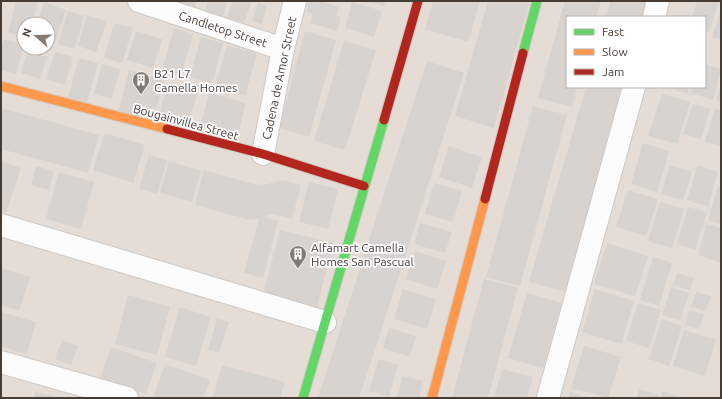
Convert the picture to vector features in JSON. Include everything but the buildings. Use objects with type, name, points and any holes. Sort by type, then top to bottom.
[{"type":"street","name":"Candletop Street","points":[[139,1],[283,49]]},
{"type":"street","name":"Cadena de Amor Street","points":[[263,154],[283,49],[295,1]]},
{"type":"street","points":[[303,398],[418,1]]},
{"type":"street","points":[[432,398],[537,1]]},
{"type":"street","points":[[654,16],[658,1]]},
{"type":"street","name":"Bougainvillea Street","points":[[1,86],[263,154],[364,186]]},
{"type":"street","points":[[548,398],[634,88]]},
{"type":"street","points":[[1,225],[325,322]]},
{"type":"street","points":[[1,362],[127,398]]},
{"type":"shaded area","points":[[1,1],[721,1],[721,398],[1,398]]},
{"type":"traffic: fast","points":[[523,53],[537,1]]},
{"type":"traffic: fast","points":[[303,398],[384,120]]},
{"type":"traffic: slow","points":[[1,86],[167,129]]},
{"type":"traffic: slow","points":[[432,398],[485,199]]},
{"type":"traffic: jam","points":[[384,120],[418,1]]},
{"type":"traffic: jam","points":[[485,199],[523,53]]},
{"type":"traffic: jam","points":[[167,129],[263,154],[364,186]]},
{"type":"place","name":"B21 L7 Camella Homes","points":[[141,95]]},
{"type":"place","name":"Alfamart Camella Homes San Pascual","points":[[298,269]]}]
